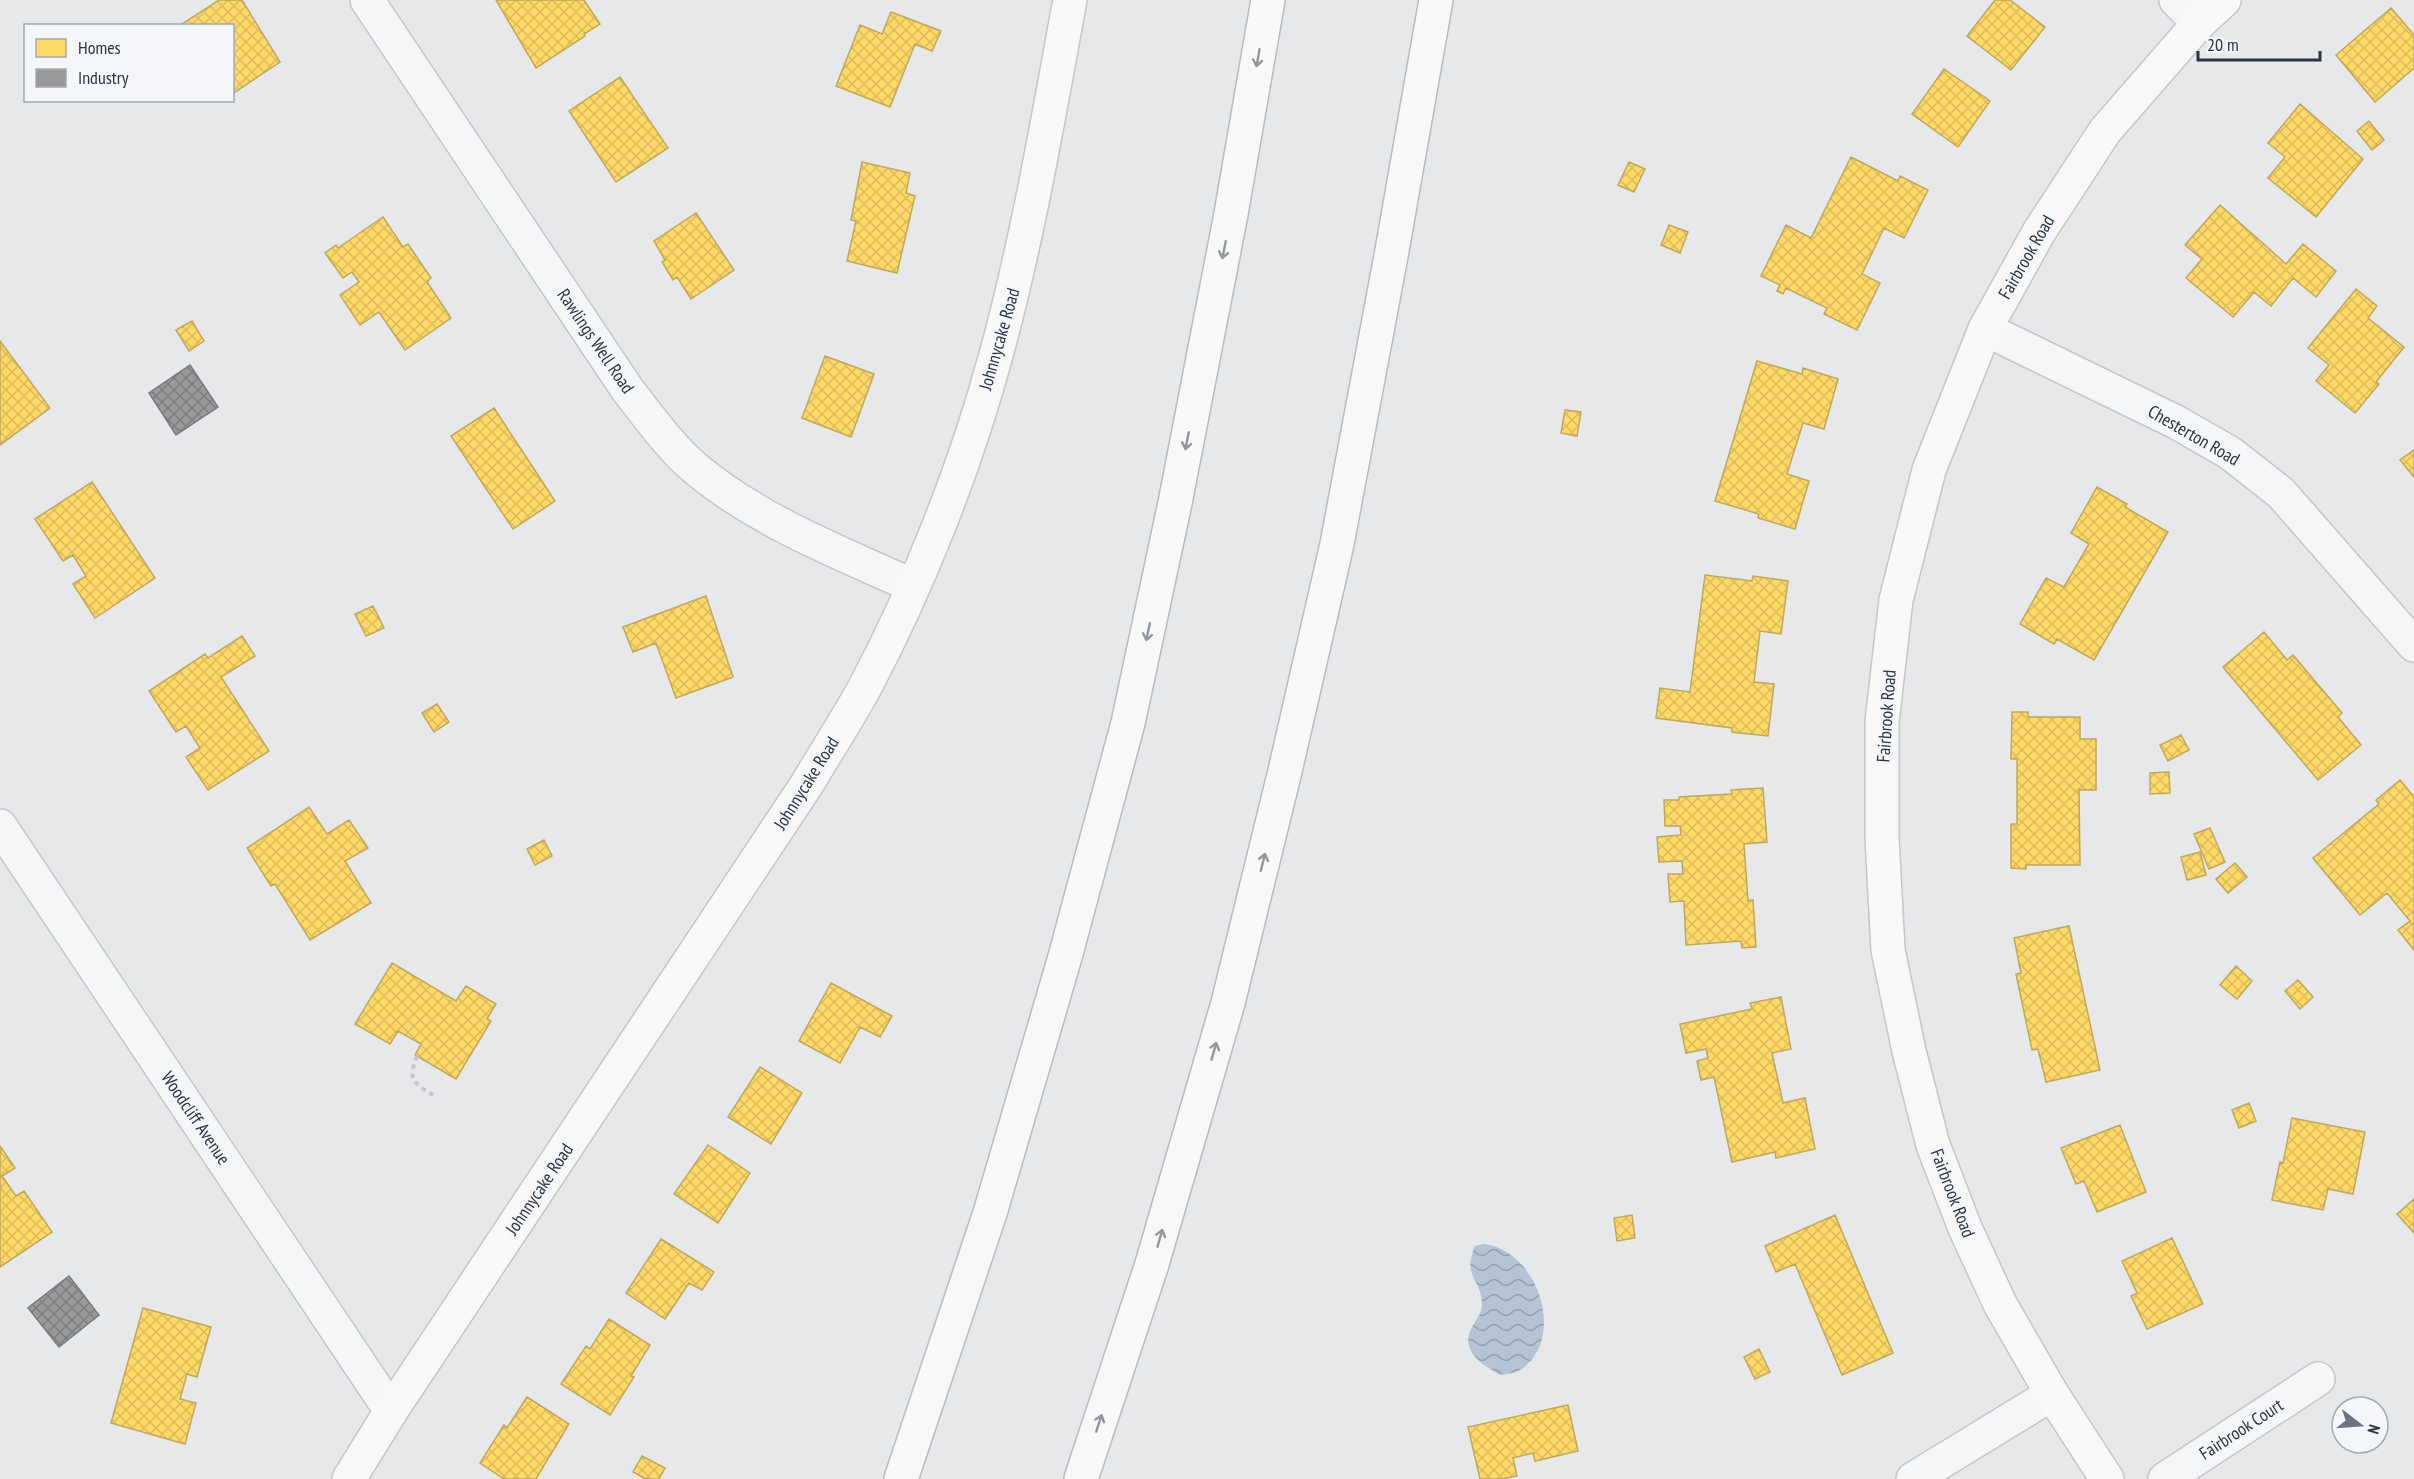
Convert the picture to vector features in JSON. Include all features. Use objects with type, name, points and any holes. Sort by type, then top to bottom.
[{"type":"main road","name":"Johnnycake Road","points":[[349,1479],[807,784],[864,687],[914,586],[960,468],[996,356],[1025,239],[1070,0]]},
{"type":"main road","points":[[901,1479],[990,1213],[1065,957],[1128,723],[1182,468],[1231,214],[1268,0]]},
{"type":"main road","points":[[1081,1479],[1152,1264],[1228,1003],[1285,771],[1337,544],[1436,0]]},
{"type":"main road","name":"Fairbrook Road","points":[[2107,1479],[2052,1394],[2000,1304],[1965,1228],[1933,1145],[1909,1051],[1888,950],[1882,838],[1882,722],[1896,600],[1929,470],[1985,329],[2039,232],[2105,131],[2199,23],[2224,0]]},
{"type":"street","name":"Rawlings Well Road","points":[[367,0],[627,389],[694,468],[738,500],[785,527],[914,586]]},
{"type":"street","points":[[2176,0],[2199,23]]},
{"type":"street","name":"Chesterton Road","points":[[1985,329],[2176,422],[2230,453],[2281,492],[2414,645]]},
{"type":"street","name":"Woodcliff Avenue","points":[[0,826],[392,1411]]},
{"type":"street","name":"Fairbrook Court","points":[[2165,1479],[2318,1379]]},
{"type":"street","points":[[1913,1479],[2052,1394]]},
{"type":"path","points":[[417,1056],[412,1068],[412,1078],[418,1086],[435,1096]]},
{"type":"water","points":[[1484,1244],[1503,1250],[1519,1261],[1531,1277],[1540,1296],[1544,1317],[1543,1336],[1535,1354],[1522,1369],[1512,1373],[1500,1375],[1487,1367],[1475,1357],[1469,1345],[1468,1337],[1482,1308],[1481,1295],[1470,1265],[1475,1246]]},
{"type":"building: Homes","points":[[219,0],[242,0],[280,62],[234,93],[234,24],[182,24]]},
{"type":"building: Homes","points":[[496,0],[584,0],[600,24],[536,68]]},
{"type":"building: Homes","points":[[1995,0],[2010,0],[2045,27],[2011,70],[1967,36]]},
{"type":"building: Homes","points":[[2391,8],[2414,35],[2414,68],[2375,102],[2336,55]]},
{"type":"building: Homes","points":[[891,12],[941,31],[932,51],[915,44],[890,107],[836,86],[860,25],[882,34]]},
{"type":"building: Homes","points":[[1944,69],[1990,101],[1958,147],[1912,114]]},
{"type":"building: Homes","points":[[620,77],[668,148],[616,182],[569,111]]},
{"type":"building: Homes","points":[[2300,104],[2363,159],[2316,217],[2268,178],[2285,157],[2268,143]]},
{"type":"building: Homes","points":[[2369,121],[2384,140],[2372,150],[2357,131]]},
{"type":"building: Homes","points":[[1851,157],[1898,181],[1900,176],[1928,190],[1904,238],[1884,228],[1862,274],[1880,283],[1857,330],[1824,314],[1827,308],[1786,288],[1783,294],[1777,291],[1780,285],[1761,276],[1786,225],[1811,238]]},
{"type":"building: Homes","points":[[862,162],[910,173],[906,193],[915,196],[897,273],[847,261],[856,221],[851,220]]},
{"type":"building: Homes","points":[[1629,162],[1645,169],[1634,192],[1618,185]]},
{"type":"building: Homes","points":[[2220,205],[2286,264],[2303,244],[2336,271],[2316,297],[2293,278],[2271,306],[2254,292],[2233,317],[2186,278],[2202,259],[2185,245]]},
{"type":"building: Homes","points":[[696,213],[734,270],[691,299],[677,277],[673,280],[662,262],[665,260],[654,241]]},
{"type":"building: Homes","points":[[383,217],[403,247],[408,244],[431,278],[427,282],[451,318],[405,350],[379,312],[360,325],[340,295],[359,282],[352,272],[343,278],[325,253],[336,245],[338,248]]},
{"type":"building: Homes","points":[[1669,225],[1688,232],[1680,253],[1661,245]]},
{"type":"building: Homes","points":[[2356,289],[2377,306],[2368,318],[2404,347],[2376,382],[2379,384],[2355,413],[2316,381],[2329,365],[2308,348]]},
{"type":"building: Homes","points":[[192,321],[204,341],[189,351],[176,330]]},
{"type":"building: Homes","points":[[0,341],[50,408],[0,445]]},
{"type":"building: Homes","points":[[825,356],[874,374],[851,437],[802,418]]},
{"type":"building: Homes","points":[[1757,361],[1802,374],[1803,368],[1838,379],[1824,429],[1803,423],[1787,474],[1809,481],[1795,529],[1758,518],[1759,514],[1715,501]]},
{"type":"building: Homes","points":[[494,408],[555,501],[513,529],[451,436]]},
{"type":"building: Homes","points":[[1565,410],[1581,412],[1577,436],[1561,433]]},
{"type":"building: Homes","points":[[2414,450],[2414,477],[2400,460]]},
{"type":"building: Homes","points":[[92,482],[155,578],[95,618],[73,584],[86,576],[73,555],[63,561],[35,519]]},
{"type":"building: Homes","points":[[2097,487],[2127,504],[2125,507],[2168,532],[2094,660],[2057,639],[2054,644],[2020,624],[2046,578],[2064,587],[2089,544],[2071,533]]},
{"type":"building: Homes","points":[[1705,575],[1752,581],[1753,576],[1788,581],[1781,634],[1760,631],[1754,682],[1774,684],[1768,736],[1732,732],[1732,728],[1656,718],[1660,688],[1690,692]]},
{"type":"building: Homes","points":[[706,596],[733,677],[676,698],[656,643],[633,652],[623,627]]},
{"type":"building: Homes","points":[[373,606],[384,628],[366,636],[355,614]]},
{"type":"building: Homes","points":[[2264,632],[2287,660],[2293,655],[2342,713],[2338,717],[2361,745],[2318,780],[2223,667]]},
{"type":"building: Homes","points":[[242,636],[255,656],[221,677],[269,751],[208,790],[186,757],[200,748],[186,726],[176,732],[149,691],[205,654],[208,658]]},
{"type":"building: Homes","points":[[437,704],[449,722],[434,732],[422,713]]},
{"type":"building: Homes","points":[[2012,712],[2028,712],[2028,717],[2080,717],[2080,739],[2096,739],[2096,790],[2079,790],[2080,865],[2026,865],[2026,869],[2011,868],[2011,824],[2017,824],[2017,759],[2011,759]]},
{"type":"building: Homes","points":[[2181,735],[2189,750],[2168,761],[2160,745]]},
{"type":"building: Homes","points":[[2169,772],[2170,793],[2150,794],[2150,773]]},
{"type":"building: Homes","points":[[2400,780],[2414,797],[2414,950],[2398,930],[2410,921],[2387,893],[2360,915],[2313,858],[2379,804],[2376,800]]},
{"type":"building: Homes","points":[[1763,788],[1767,842],[1744,844],[1748,901],[1753,900],[1756,947],[1742,948],[1741,941],[1686,945],[1684,901],[1670,902],[1668,874],[1683,874],[1682,861],[1659,862],[1657,837],[1681,835],[1680,826],[1665,826],[1664,800],[1732,794],[1731,790]]},
{"type":"building: Homes","points":[[309,807],[327,834],[349,820],[368,848],[345,861],[371,903],[310,940],[275,884],[271,886],[247,848]]},
{"type":"building: Homes","points":[[2210,828],[2225,862],[2209,869],[2194,834]]},
{"type":"building: Homes","points":[[544,840],[552,856],[535,865],[527,849]]},
{"type":"building: Homes","points":[[2200,852],[2206,875],[2187,880],[2181,857]]},
{"type":"building: Homes","points":[[2235,863],[2247,877],[2228,893],[2216,879]]},
{"type":"building: Homes","points":[[2069,926],[2100,1070],[2046,1082],[2038,1049],[2032,1050],[2016,974],[2021,973],[2014,938]]},
{"type":"building: Homes","points":[[392,963],[456,1001],[466,986],[496,1004],[487,1019],[491,1021],[456,1079],[415,1055],[421,1044],[398,1031],[390,1044],[355,1024]]},
{"type":"building: Homes","points":[[2236,966],[2252,981],[2237,999],[2220,985]]},
{"type":"building: Homes","points":[[2298,980],[2313,997],[2300,1009],[2285,991]]},
{"type":"building: Homes","points":[[831,983],[892,1016],[880,1037],[860,1027],[840,1063],[799,1041]]},
{"type":"building: Homes","points":[[1781,997],[1791,1049],[1772,1053],[1783,1103],[1805,1098],[1815,1149],[1776,1158],[1775,1152],[1732,1162],[1714,1077],[1701,1080],[1697,1061],[1708,1058],[1706,1049],[1686,1053],[1680,1024],[1752,1009],[1750,1003]]},
{"type":"building: Homes","points":[[760,1067],[802,1093],[771,1144],[728,1117]]},
{"type":"building: Homes","points":[[2249,1103],[2256,1121],[2239,1128],[2232,1110]]},
{"type":"building: Homes","points":[[2292,1118],[2365,1132],[2353,1194],[2328,1189],[2323,1210],[2272,1200],[2280,1162],[2283,1163]]},
{"type":"building: Homes","points":[[2120,1125],[2146,1192],[2097,1212],[2084,1181],[2076,1184],[2061,1148]]},
{"type":"building: Homes","points":[[708,1145],[750,1173],[718,1223],[674,1194]]},
{"type":"building: Homes","points":[[0,1146],[15,1168],[2,1176],[16,1196],[24,1191],[52,1232],[0,1267]]},
{"type":"building: Homes","points":[[2414,1199],[2414,1233],[2397,1214]]},
{"type":"building: Homes","points":[[1632,1215],[1635,1238],[1617,1241],[1614,1218]]},
{"type":"building: Homes","points":[[1835,1215],[1893,1353],[1842,1375],[1795,1264],[1776,1272],[1765,1246]]},
{"type":"building: Homes","points":[[2172,1238],[2203,1304],[2147,1329],[2131,1296],[2137,1293],[2122,1261]]},
{"type":"building: Homes","points":[[661,1239],[714,1272],[702,1290],[689,1283],[665,1319],[626,1293]]},
{"type":"building: Homes","points":[[143,1308],[211,1327],[197,1377],[187,1374],[180,1399],[196,1403],[185,1444],[111,1423]]},
{"type":"building: Homes","points":[[609,1319],[650,1345],[631,1376],[634,1377],[610,1415],[561,1384],[586,1346],[590,1349]]},
{"type":"building: Homes","points":[[1759,1349],[1770,1372],[1755,1379],[1744,1357]]},
{"type":"building: Homes","points":[[527,1397],[569,1424],[536,1479],[504,1479],[480,1463],[504,1425],[507,1428]]},
{"type":"building: Homes","points":[[1568,1405],[1578,1451],[1535,1461],[1533,1453],[1513,1458],[1517,1476],[1480,1479],[1468,1427]]},
{"type":"building: Homes","points":[[642,1456],[665,1468],[659,1479],[646,1479],[633,1472]]},
{"type":"building: Industry","points":[[190,365],[218,407],[176,435],[149,393]]},
{"type":"building: Industry","points":[[69,1276],[99,1315],[59,1347],[28,1308]]}]
